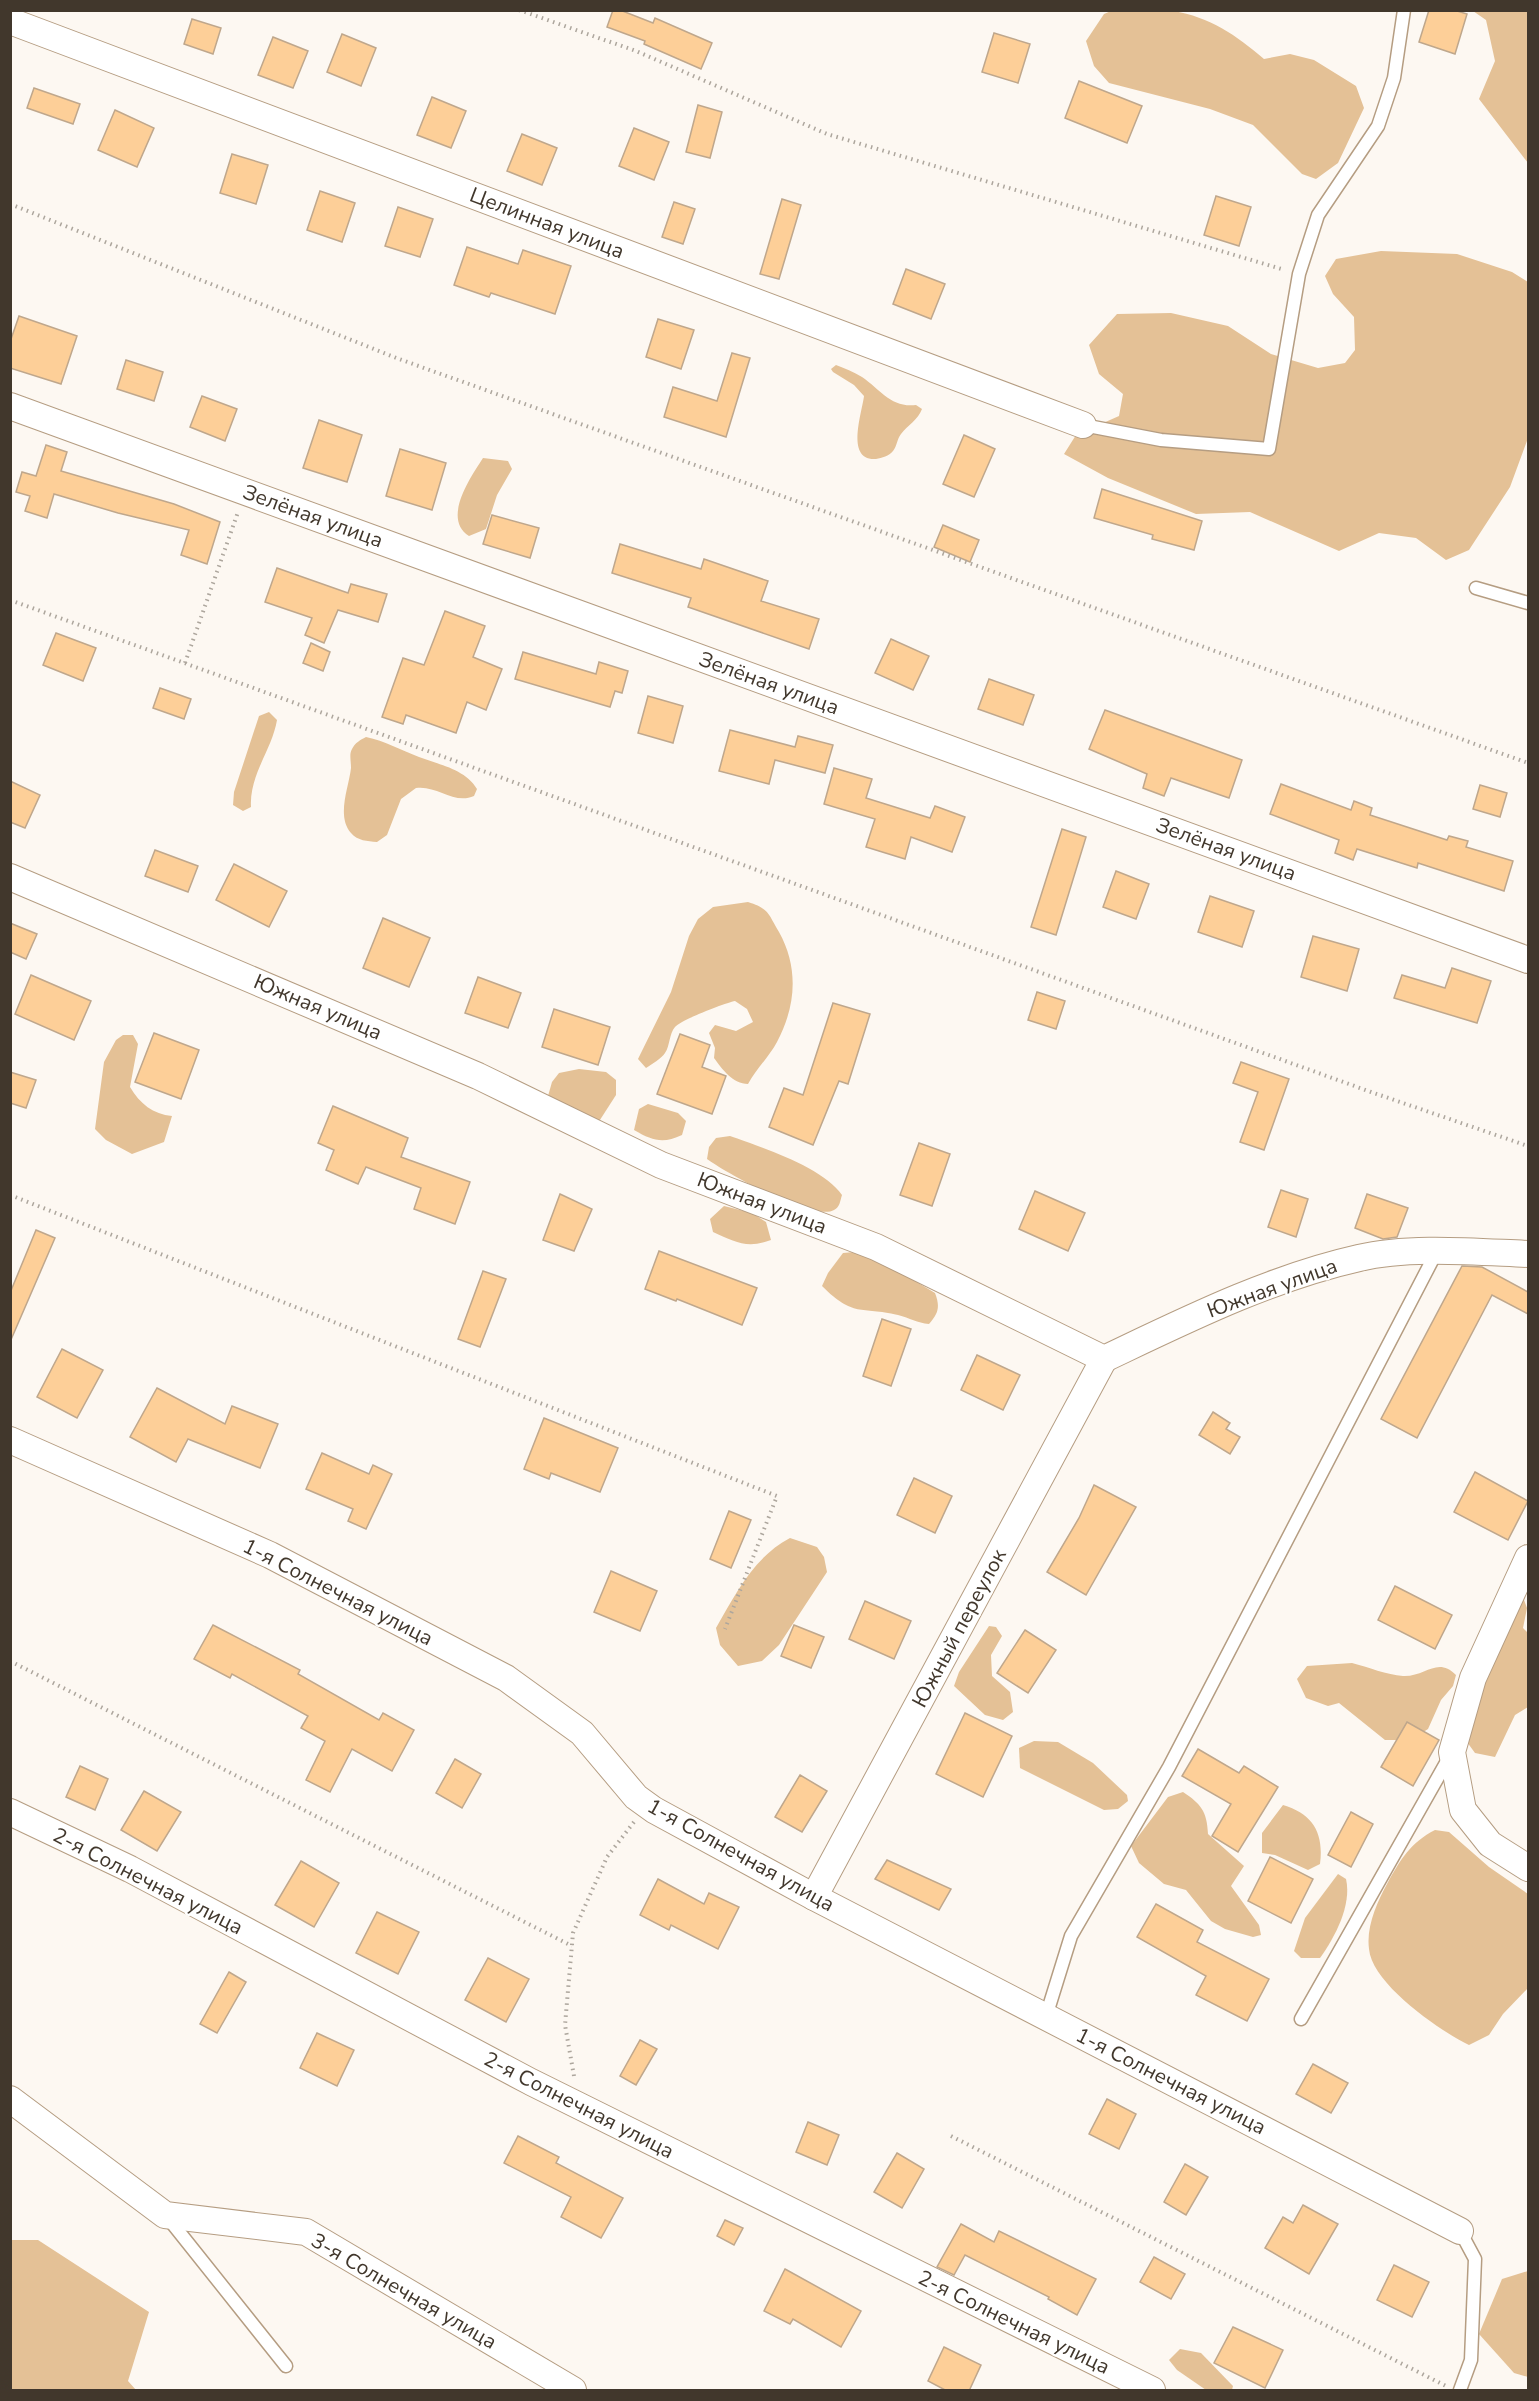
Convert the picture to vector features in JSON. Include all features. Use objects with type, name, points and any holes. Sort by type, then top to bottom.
[{"type":"street","name":"Целинная улица","points":[[10,21],[1083,425]]},
{"type":"street","name":"Зелёная улица","points":[[10,406],[1528,960]]},
{"type":"street","name":"Южная улица","points":[[10,876],[478,1076],[661,1165],[876,1247],[1104,1359],[1239,1296],[1360,1257],[1437,1251],[1528,1254]]},
{"type":"street","name":"Южный переулок","points":[[814,1897],[1104,1359]]},
{"type":"street","name":"1-я Солнечная улица","points":[[10,1440],[270,1555],[506,1678],[582,1733],[636,1797],[647,1805],[814,1897],[1460,2231]]},
{"type":"street","points":[[1528,1558],[1473,1678],[1452,1752],[1463,1810],[1490,1844],[1528,1868]]},
{"type":"street","name":"2-я Солнечная улица","points":[[10,1812],[130,1869],[579,2106],[1152,2391]]},
{"type":"street","points":[[10,2099],[101,2164],[165,2215]]},
{"type":"street","name":"3-я Солнечная улица","points":[[165,2215],[306,2232],[573,2391]]},
{"type":"lane","points":[[1083,425],[1161,440],[1269,449],[1299,274],[1318,215],[1378,126],[1394,78],[1404,10]]},
{"type":"lane","points":[[1476,588],[1528,603]]},
{"type":"lane","points":[[1048,2018],[1048,2010],[1071,1936],[1169,1767],[1437,1251]]},
{"type":"lane","points":[[1301,2019],[1452,1752]]},
{"type":"lane","points":[[165,2215],[285,2366]]},
{"type":"lane","points":[[1457,2391],[1472,2360],[1475,2259],[1460,2231]]},
{"type":"path","points":[[519,10],[636,51],[827,134],[1299,274]]},
{"type":"path","points":[[10,204],[399,359],[1528,763]]},
{"type":"path","points":[[185,663],[245,491]]},
{"type":"path","points":[[10,600],[1371,1092],[1528,1146]]},
{"type":"path","points":[[10,1195],[777,1496],[725,1629]]},
{"type":"path","points":[[10,1661],[572,1946]]},
{"type":"path","points":[[579,2106],[565,2025],[573,1933],[607,1857],[647,1805]]},
{"type":"path","points":[[951,2136],[1457,2391]]},
{"type":"shaded area","points":[[1111,11],[1173,11],[1211,22],[1243,42],[1264,59],[1290,54],[1314,60],[1356,86],[1364,108],[1338,163],[1316,179],[1302,174],[1253,125],[1210,109],[1109,83],[1094,66],[1086,41],[1104,14]]},
{"type":"shaded area","points":[[1473,11],[1528,11],[1528,163],[1479,99],[1495,61],[1486,20]]},
{"type":"shaded area","points":[[1381,251],[1457,254],[1512,272],[1528,282],[1528,438],[1510,487],[1469,550],[1446,560],[1416,538],[1379,533],[1339,551],[1250,512],[1196,514],[1108,478],[1064,454],[1076,435],[1119,416],[1123,394],[1099,374],[1089,345],[1117,314],[1171,313],[1228,326],[1271,354],[1318,368],[1345,363],[1355,350],[1354,317],[1333,294],[1325,276],[1336,259]]},
{"type":"shaded area","points":[[836,365],[862,377],[893,401],[916,405],[922,409],[901,434],[891,453],[876,459],[867,458],[861,452],[858,435],[864,396],[854,385],[833,372],[831,369]]},
{"type":"shaded area","points":[[483,458],[508,461],[512,469],[497,495],[486,529],[469,536],[461,529],[458,509],[466,487]]},
{"type":"shaded area","points":[[269,712],[277,720],[271,742],[257,773],[251,795],[251,807],[243,811],[233,805],[234,792],[259,716]]},
{"type":"shaded area","points":[[366,737],[459,772],[477,789],[474,796],[459,798],[431,789],[416,788],[401,799],[387,835],[377,842],[357,838],[347,826],[344,810],[351,768],[351,751],[356,743]]},
{"type":"shaded area","points":[[748,902],[761,907],[768,913],[790,959],[793,987],[791,1001],[788,1015],[774,1047],[748,1084],[733,1079],[721,1067],[714,1058],[715,1048],[709,1033],[715,1025],[736,1031],[753,1022],[747,1009],[735,1001],[704,1012],[675,1027],[665,1053],[646,1068],[638,1059],[671,992],[689,936],[698,919],[713,907]]},
{"type":"shaded area","points":[[123,1035],[133,1035],[138,1044],[130,1087],[148,1107],[172,1116],[164,1142],[132,1154],[106,1140],[95,1129],[104,1062],[116,1040]]},
{"type":"shaded area","points":[[579,1069],[606,1072],[616,1080],[616,1095],[598,1123],[548,1096],[552,1082],[559,1073]]},
{"type":"shaded area","points":[[648,1104],[678,1113],[686,1121],[682,1135],[669,1140],[658,1140],[634,1130],[639,1109]]},
{"type":"shaded area","points":[[730,1136],[790,1159],[821,1176],[842,1195],[839,1206],[834,1210],[824,1212],[790,1203],[732,1175],[707,1159],[709,1147],[716,1138]]},
{"type":"shaded area","points":[[724,1206],[752,1213],[766,1222],[771,1240],[748,1244],[713,1232],[710,1219]]},
{"type":"shaded area","points":[[865,1251],[935,1293],[938,1309],[929,1324],[885,1312],[850,1307],[822,1286],[828,1273],[843,1253]]},
{"type":"shaded area","points":[[790,1538],[817,1547],[824,1557],[827,1572],[779,1645],[762,1661],[738,1666],[720,1645],[716,1628],[739,1589],[756,1566],[766,1555]]},
{"type":"shaded area","points":[[1524,1600],[1527,1608],[1523,1628],[1528,1633],[1528,1707],[1515,1715],[1495,1757],[1475,1753],[1467,1742],[1473,1711],[1516,1601]]},
{"type":"shaded area","points":[[989,1626],[996,1627],[1002,1636],[991,1655],[992,1676],[1010,1692],[1013,1712],[1003,1720],[985,1715],[954,1686],[959,1672]]},
{"type":"shaded area","points":[[1352,1663],[1403,1676],[1437,1667],[1443,1667],[1456,1675],[1453,1686],[1441,1700],[1428,1729],[1411,1740],[1385,1740],[1339,1703],[1328,1706],[1306,1698],[1297,1679],[1307,1666]]},
{"type":"shaded area","points":[[1034,1741],[1058,1742],[1093,1763],[1127,1795],[1128,1801],[1118,1809],[1104,1810],[1020,1768],[1019,1748]]},
{"type":"shaded area","points":[[1183,1792],[1202,1809],[1208,1834],[1244,1866],[1231,1886],[1259,1925],[1261,1935],[1253,1937],[1225,1929],[1211,1921],[1186,1890],[1164,1884],[1139,1863],[1131,1846],[1168,1797]]},
{"type":"shaded area","points":[[1283,1805],[1309,1819],[1318,1834],[1320,1864],[1308,1870],[1275,1855],[1262,1853],[1262,1833]]},
{"type":"shaded area","points":[[1435,1830],[1449,1832],[1489,1867],[1528,1894],[1528,1988],[1503,2014],[1489,2035],[1469,2045],[1425,2018],[1394,1991],[1373,1963],[1369,1949],[1369,1932],[1373,1915],[1392,1875],[1413,1846]]},
{"type":"shaded area","points":[[1338,1874],[1346,1879],[1347,1889],[1347,1899],[1341,1920],[1320,1958],[1301,1958],[1294,1951],[1305,1918]]},
{"type":"shaded area","points":[[11,2240],[38,2240],[149,2312],[128,2381],[136,2390],[11,2390]]},
{"type":"shaded area","points":[[1528,2271],[1528,2377],[1514,2373],[1479,2334],[1502,2279]]},
{"type":"shaded area","points":[[1180,2349],[1201,2353],[1233,2386],[1232,2390],[1206,2390],[1177,2370],[1169,2360]]},
{"type":"building","points":[[613,10],[620,10],[653,23],[655,18],[712,43],[701,69],[644,44],[645,41],[607,27]]},
{"type":"building","points":[[1429,10],[1454,10],[1467,14],[1455,54],[1419,42]]},
{"type":"building","points":[[192,19],[221,28],[213,54],[184,44]]},
{"type":"building","points":[[994,33],[1030,44],[1018,83],[982,72]]},
{"type":"building","points":[[342,34],[376,48],[361,86],[327,72]]},
{"type":"building","points":[[273,37],[308,51],[293,88],[258,75]]},
{"type":"building","points":[[1079,81],[1142,106],[1127,143],[1065,118]]},
{"type":"building","points":[[34,88],[80,104],[73,124],[27,108]]},
{"type":"building","points":[[432,97],[466,111],[451,148],[417,135]]},
{"type":"building","points":[[698,105],[722,112],[710,158],[686,152]]},
{"type":"building","points":[[115,110],[154,128],[137,167],[98,150]]},
{"type":"building","points":[[634,128],[669,142],[654,180],[619,166]]},
{"type":"building","points":[[522,134],[557,148],[542,185],[507,171]]},
{"type":"building","points":[[232,154],[268,165],[256,204],[220,193]]},
{"type":"building","points":[[320,191],[355,203],[342,242],[307,230]]},
{"type":"building","points":[[1216,196],[1251,207],[1239,246],[1204,235]]},
{"type":"building","points":[[782,199],[801,205],[779,279],[760,274]]},
{"type":"building","points":[[674,202],[695,209],[683,244],[662,237]]},
{"type":"building","points":[[398,207],[433,219],[420,257],[385,246]]},
{"type":"building","points":[[467,247],[518,264],[523,250],[571,266],[555,314],[491,293],[489,297],[454,285]]},
{"type":"building","points":[[906,269],[945,284],[931,319],[893,304]]},
{"type":"building","points":[[19,316],[77,336],[61,384],[10,368],[10,342]]},
{"type":"building","points":[[658,319],[694,330],[681,369],[646,357]]},
{"type":"building","points":[[732,353],[750,358],[726,437],[664,417],[673,387],[717,401]]},
{"type":"building","points":[[126,360],[163,372],[154,401],[117,389]]},
{"type":"building","points":[[202,396],[237,409],[225,441],[190,427]]},
{"type":"building","points":[[319,420],[362,435],[347,482],[303,468]]},
{"type":"building","points":[[964,435],[995,449],[974,497],[943,484]]},
{"type":"building","points":[[46,445],[67,452],[61,471],[174,504],[220,522],[207,564],[181,555],[189,530],[118,513],[54,494],[47,518],[25,511],[30,496],[16,492],[22,472],[36,476]]},
{"type":"building","points":[[400,449],[446,463],[432,510],[386,496]]},
{"type":"building","points":[[1102,489],[1202,521],[1194,550],[1152,539],[1153,535],[1094,518]]},
{"type":"building","points":[[492,515],[539,528],[530,558],[483,544]]},
{"type":"building","points":[[943,525],[979,540],[970,562],[934,547]]},
{"type":"building","points":[[620,544],[701,569],[704,559],[768,581],[761,601],[819,619],[809,649],[688,607],[691,598],[612,573]]},
{"type":"building","points":[[277,568],[348,593],[351,584],[387,594],[378,622],[338,610],[324,643],[305,635],[312,618],[265,602]]},
{"type":"building","points":[[445,611],[485,626],[473,657],[502,669],[486,710],[467,702],[456,733],[406,715],[403,724],[382,717],[403,658],[424,665]]},
{"type":"building","points":[[56,633],[96,648],[83,681],[43,665]]},
{"type":"building","points":[[891,639],[929,656],[913,690],[875,673]]},
{"type":"building","points":[[311,643],[330,652],[323,671],[303,663]]},
{"type":"building","points":[[523,652],[596,674],[599,662],[628,671],[622,693],[615,691],[610,707],[515,679]]},
{"type":"building","points":[[989,679],[1034,695],[1023,725],[978,709]]},
{"type":"building","points":[[160,688],[191,699],[184,719],[153,708]]},
{"type":"building","points":[[648,696],[683,706],[673,743],[638,733]]},
{"type":"building","points":[[1105,710],[1242,760],[1229,798],[1171,778],[1164,796],[1143,788],[1147,774],[1089,749]]},
{"type":"building","points":[[730,730],[795,747],[798,736],[833,745],[825,773],[775,760],[769,784],[719,771]]},
{"type":"building","points":[[834,768],[872,779],[866,798],[930,818],[935,806],[965,817],[952,852],[911,837],[905,859],[866,847],[875,819],[824,804]]},
{"type":"building","points":[[10,781],[40,795],[25,828],[10,822]]},
{"type":"building","points":[[1281,784],[1351,810],[1354,801],[1372,808],[1370,815],[1447,840],[1449,836],[1468,841],[1466,847],[1513,861],[1504,891],[1418,863],[1417,868],[1357,849],[1353,860],[1335,853],[1339,840],[1270,814]]},
{"type":"building","points":[[1480,785],[1507,793],[1500,817],[1473,809]]},
{"type":"building","points":[[1062,829],[1086,837],[1056,935],[1031,927]]},
{"type":"building","points":[[155,850],[198,866],[188,892],[145,876]]},
{"type":"building","points":[[234,864],[287,891],[269,927],[216,900]]},
{"type":"building","points":[[1116,871],[1149,884],[1136,919],[1103,907]]},
{"type":"building","points":[[1210,896],[1254,911],[1242,947],[1198,932]]},
{"type":"building","points":[[383,918],[430,938],[409,987],[363,968]]},
{"type":"building","points":[[10,923],[37,934],[26,959],[10,952]]},
{"type":"building","points":[[1313,936],[1359,949],[1347,991],[1301,977]]},
{"type":"building","points":[[1452,968],[1491,981],[1477,1023],[1394,998],[1402,975],[1445,988]]},
{"type":"building","points":[[31,975],[91,1001],[74,1040],[15,1014]]},
{"type":"building","points":[[478,977],[521,993],[508,1028],[465,1013]]},
{"type":"building","points":[[1037,992],[1065,1001],[1056,1029],[1028,1020]]},
{"type":"building","points":[[833,1003],[870,1014],[848,1084],[839,1081],[813,1145],[769,1127],[784,1088],[803,1095]]},
{"type":"building","points":[[554,1009],[610,1027],[598,1065],[542,1047]]},
{"type":"building","points":[[154,1033],[199,1050],[181,1099],[135,1082]]},
{"type":"building","points":[[680,1034],[710,1045],[702,1067],[726,1076],[712,1114],[657,1094]]},
{"type":"building","points":[[1241,1062],[1289,1079],[1264,1150],[1240,1142],[1258,1092],[1233,1083]]},
{"type":"building","points":[[10,1072],[36,1080],[26,1108],[10,1103]]},
{"type":"building","points":[[333,1106],[408,1138],[401,1157],[470,1182],[455,1224],[414,1209],[421,1188],[366,1167],[358,1184],[326,1170],[334,1150],[318,1143]]},
{"type":"building","points":[[919,1143],[950,1154],[932,1206],[900,1195]]},
{"type":"building","points":[[1281,1190],[1308,1199],[1296,1237],[1268,1227]]},
{"type":"building","points":[[1035,1191],[1085,1213],[1068,1251],[1019,1229]]},
{"type":"building","points":[[560,1194],[592,1209],[574,1251],[543,1240]]},
{"type":"building","points":[[1367,1194],[1408,1208],[1397,1237],[1383,1239],[1355,1228]]},
{"type":"building","points":[[36,1230],[55,1238],[10,1342],[10,1293]]},
{"type":"building","points":[[659,1251],[757,1288],[742,1325],[645,1289]]},
{"type":"building","points":[[1462,1266],[1482,1267],[1528,1292],[1528,1314],[1492,1295],[1417,1438],[1381,1419]]},
{"type":"building","points":[[483,1271],[506,1279],[480,1347],[458,1339]]},
{"type":"building","points":[[882,1319],[911,1329],[891,1386],[863,1376]]},
{"type":"building","points":[[62,1349],[103,1370],[77,1418],[37,1397]]},
{"type":"building","points":[[977,1355],[1020,1375],[1003,1410],[961,1390]]},
{"type":"building","points":[[157,1388],[225,1424],[232,1406],[278,1424],[260,1468],[188,1439],[176,1462],[130,1437]]},
{"type":"building","points":[[1213,1412],[1230,1423],[1226,1429],[1240,1437],[1230,1454],[1199,1435]]},
{"type":"building","points":[[544,1418],[618,1448],[600,1492],[551,1473],[549,1479],[524,1469]]},
{"type":"building","points":[[322,1453],[369,1474],[373,1465],[392,1474],[366,1529],[348,1521],[353,1509],[306,1489]]},
{"type":"building","points":[[1475,1472],[1528,1501],[1508,1540],[1454,1512]]},
{"type":"building","points":[[914,1478],[952,1496],[935,1533],[897,1515]]},
{"type":"building","points":[[1094,1485],[1136,1507],[1086,1595],[1047,1572],[1079,1518]]},
{"type":"building","points":[[729,1511],[751,1520],[731,1568],[710,1559]]},
{"type":"building","points":[[611,1571],[657,1591],[640,1631],[594,1612]]},
{"type":"building","points":[[1395,1586],[1452,1615],[1435,1649],[1378,1620]]},
{"type":"building","points":[[865,1601],[911,1621],[894,1659],[849,1639]]},
{"type":"building","points":[[213,1625],[300,1670],[298,1674],[379,1720],[383,1713],[414,1730],[392,1771],[352,1749],[330,1792],[306,1780],[325,1741],[301,1728],[308,1716],[232,1674],[230,1678],[194,1659]]},
{"type":"building","points":[[794,1625],[824,1637],[811,1668],[781,1656]]},
{"type":"building","points":[[1025,1630],[1056,1650],[1028,1693],[997,1673]]},
{"type":"building","points":[[965,1713],[1012,1736],[983,1797],[936,1774]]},
{"type":"building","points":[[1407,1722],[1439,1740],[1413,1786],[1381,1767]]},
{"type":"building","points":[[1198,1749],[1239,1773],[1244,1766],[1278,1787],[1238,1852],[1212,1836],[1231,1804],[1182,1776]]},
{"type":"building","points":[[455,1759],[481,1774],[462,1808],[436,1793]]},
{"type":"building","points":[[80,1766],[108,1779],[95,1810],[66,1797]]},
{"type":"building","points":[[800,1775],[827,1791],[802,1832],[775,1817]]},
{"type":"building","points":[[144,1791],[181,1812],[157,1851],[121,1830]]},
{"type":"building","points":[[1351,1812],[1373,1824],[1351,1867],[1328,1855]]},
{"type":"building","points":[[1270,1857],[1313,1879],[1291,1923],[1248,1901]]},
{"type":"building","points":[[887,1860],[951,1889],[939,1910],[875,1879]]},
{"type":"building","points":[[301,1861],[339,1883],[314,1927],[275,1905]]},
{"type":"building","points":[[658,1879],[704,1904],[709,1893],[739,1907],[718,1949],[671,1925],[669,1930],[640,1915]]},
{"type":"building","points":[[1156,1904],[1203,1930],[1197,1942],[1269,1979],[1247,2021],[1196,1995],[1206,1976],[1137,1937]]},
{"type":"building","points":[[377,1912],[419,1932],[398,1974],[356,1953]]},
{"type":"building","points":[[488,1958],[529,1979],[506,2022],[465,2000]]},
{"type":"building","points":[[229,1972],[246,1982],[217,2033],[200,2024]]},
{"type":"building","points":[[317,2033],[354,2050],[337,2086],[300,2068]]},
{"type":"building","points":[[640,2040],[657,2049],[636,2085],[620,2076]]},
{"type":"building","points":[[1313,2064],[1348,2083],[1331,2113],[1296,2094]]},
{"type":"building","points":[[1107,2099],[1136,2114],[1119,2149],[1089,2134]]},
{"type":"building","points":[[808,2122],[839,2135],[827,2165],[796,2152]]},
{"type":"building","points":[[518,2136],[559,2157],[556,2163],[623,2198],[601,2238],[561,2217],[571,2197],[504,2163]]},
{"type":"building","points":[[897,2153],[924,2169],[902,2208],[874,2192]]},
{"type":"building","points":[[1185,2164],[1208,2177],[1186,2215],[1164,2202]]},
{"type":"building","points":[[1303,2205],[1338,2224],[1309,2274],[1265,2248],[1283,2217],[1293,2223]]},
{"type":"building","points":[[725,2220],[743,2228],[734,2245],[717,2236]]},
{"type":"building","points":[[961,2224],[994,2242],[999,2231],[1096,2279],[1077,2315],[1048,2299],[1049,2297],[965,2255],[954,2275],[937,2267]]},
{"type":"building","points":[[1154,2257],[1185,2274],[1171,2299],[1140,2282]]},
{"type":"building","points":[[1394,2265],[1429,2282],[1412,2317],[1377,2300]]},
{"type":"building","points":[[785,2269],[861,2311],[841,2347],[793,2319],[790,2324],[764,2311]]},
{"type":"building","points":[[1233,2327],[1283,2350],[1265,2388],[1214,2363]]},
{"type":"building","points":[[944,2347],[981,2365],[969,2391],[947,2391],[928,2381]]}]
